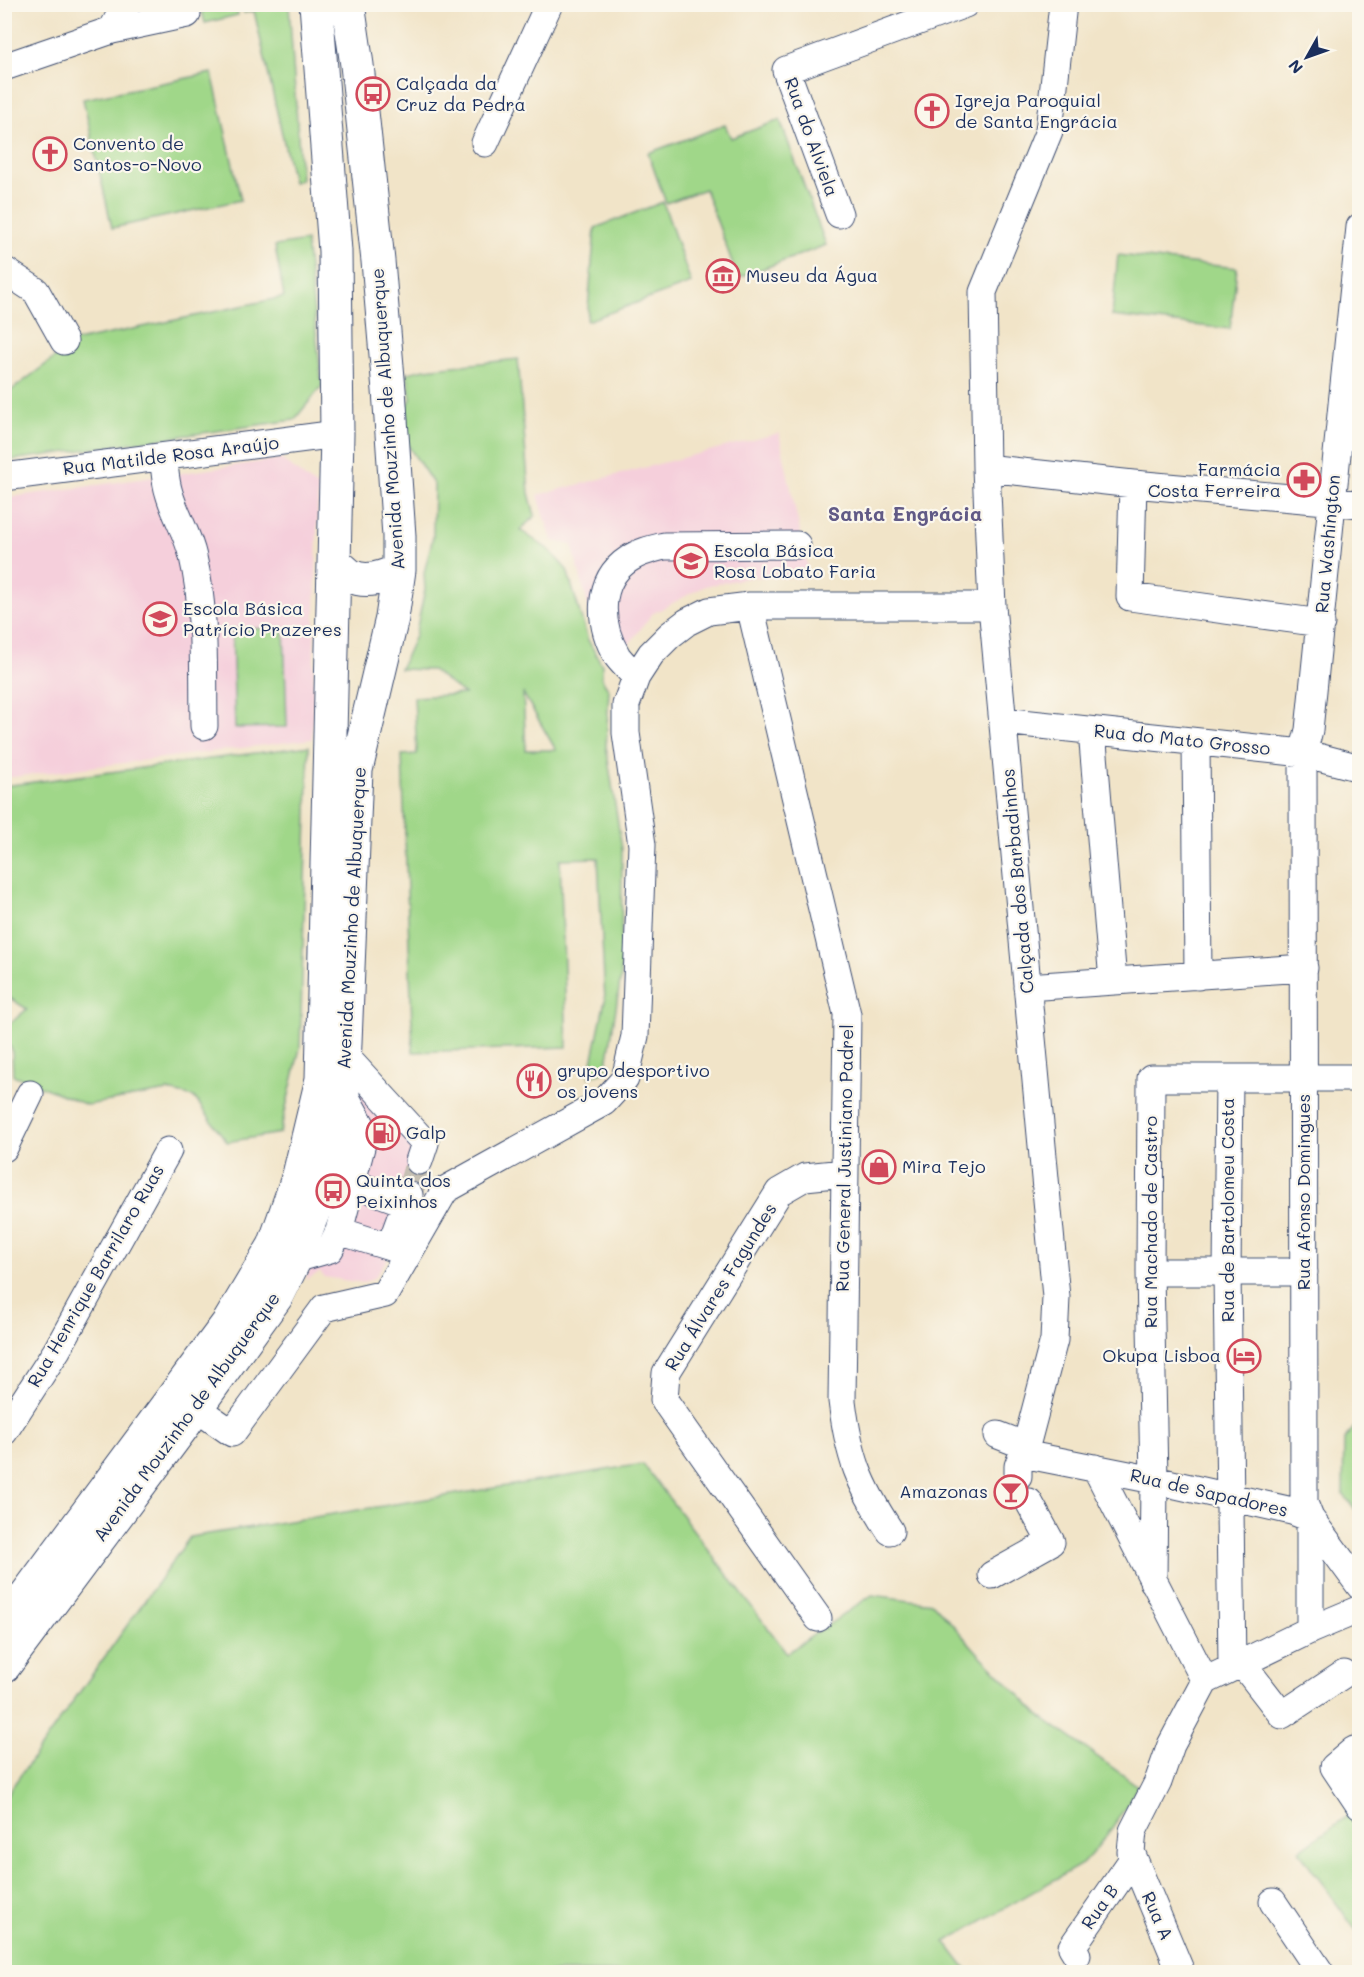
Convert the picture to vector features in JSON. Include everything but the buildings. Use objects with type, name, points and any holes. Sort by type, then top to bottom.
[{"type":"main road","points":[[317,13],[323,14],[332,9],[338,9],[349,14]]},
{"type":"main road","name":"Avenida Mouzinho de Albuquerque","points":[[4,1625],[229,1322],[274,1246],[299,1175],[322,1079],[336,564],[337,434],[335,251],[317,13]]},
{"type":"main road","name":"Avenida Mouzinho de Albuquerque","points":[[4,1666],[276,1297],[295,1259],[323,1187],[343,1092],[356,770],[392,618],[399,570],[399,536],[389,390],[376,248],[349,14]]},
{"type":"main road","points":[[335,251],[376,248]]},
{"type":"main road","points":[[336,564],[352,576],[368,580],[385,577],[399,570]]},
{"type":"main road","points":[[334,612],[350,602],[366,600],[380,607],[392,618]]},
{"type":"street","points":[[112,30],[126,4]]},
{"type":"street","points":[[485,143],[549,4]]},
{"type":"street","name":"Rua do Alviela","points":[[839,214],[786,70],[965,4]]},
{"type":"street","name":"Calçada dos Barbadinhos","points":[[1022,1458],[1054,1340],[1056,1297],[992,606],[986,468],[983,292],[1049,131],[1062,4]]},
{"type":"street","points":[[4,67],[112,30],[187,14]]},
{"type":"street","name":"Rua Washington","points":[[1303,753],[1310,730],[1332,501],[1352,373],[1359,227]]},
{"type":"street","points":[[4,270],[36,291],[64,341]]},
{"type":"street","name":"Rua Matilde Rosa Araújo","points":[[4,477],[337,434]]},
{"type":"street","points":[[163,457],[169,493],[185,530],[199,590],[204,726]]},
{"type":"street","points":[[986,468],[1133,484],[1359,504]]},
{"type":"street","points":[[1133,484],[1130,597],[1320,623]]},
{"type":"street","points":[[636,677],[618,657],[605,631],[603,613],[604,596],[609,582],[628,560],[664,546],[796,545]]},
{"type":"street","points":[[196,1408],[232,1433],[324,1308],[385,1294],[445,1190],[604,1102],[625,1079],[634,1036],[642,845],[626,733],[626,705],[636,677],[651,654],[669,635],[687,622],[709,611],[750,606],[992,606]]},
{"type":"street","name":"Rua General Justiniano Padrel","points":[[750,606],[847,1014],[842,1401],[854,1464],[868,1498],[890,1531]]},
{"type":"street","name":"Rua do Mato Grosso","points":[[1003,721],[1303,753],[1359,768]]},
{"type":"street","points":[[1092,730],[1113,981]]},
{"type":"street","points":[[1196,742],[1198,976]]},
{"type":"street","name":"Rua Afonso Domingues","points":[[1303,753],[1304,1503],[1310,1518],[1310,1630]]},
{"type":"street","points":[[1027,987],[1304,968]]},
{"type":"street","points":[[346,1057],[425,1143],[419,1161]]},
{"type":"street","name":"Rua Machado de Castro","points":[[1153,1581],[1151,1078],[1229,1078]]},
{"type":"street","points":[[1229,1078],[1359,1078]]},
{"type":"street","name":"Rua de Bartolomeu Costa","points":[[1229,1078],[1227,1272],[1237,1664]]},
{"type":"street","points":[[295,1259],[330,1249],[339,1231],[365,1132],[343,1092]]},
{"type":"street","points":[[4,1148],[30,1094]]},
{"type":"street","name":"Rua Henrique Barrilaro Ruas","points":[[4,1432],[57,1350],[168,1150]]},
{"type":"street","name":"Rua Álvares Fagundes","points":[[818,1618],[664,1400],[666,1373],[779,1192],[805,1177],[844,1173]]},
{"type":"street","points":[[339,1231],[390,1247],[408,1199],[352,1183]]},
{"type":"street","points":[[1150,1272],[1304,1272]]},
{"type":"street","points":[[998,1435],[1022,1458],[1096,1468],[1205,1681]]},
{"type":"street","name":"Rua de Sapadores","points":[[1096,1468],[1292,1511],[1310,1518],[1359,1586]]},
{"type":"street","points":[[993,1575],[1051,1542],[1029,1502]]},
{"type":"street","points":[[1133,1859],[1131,1852],[1133,1831],[1158,1782],[1171,1745],[1205,1681],[1310,1630],[1359,1610]]},
{"type":"street","points":[[1237,1664],[1282,1715],[1344,1674]]},
{"type":"street","points":[[1359,1758],[1354,1750],[1334,1767],[1359,1806]]},
{"type":"street","name":"Rua B","points":[[1077,1955],[1072,1947],[1133,1859]]},
{"type":"street","name":"Rua A","points":[[1133,1859],[1181,1972]]},
{"type":"street","points":[[1273,1902],[1320,1972]]},
{"type":"shaded area","name":"Escola Básica Rosa Lobato Faria","points":[[779,433],[810,578],[753,577],[705,586],[652,614],[627,647],[592,621],[572,545],[552,541],[538,495]]},
{"type":"shaded area","name":"Escola Básica Patrício Prazeres","points":[[281,459],[318,488],[312,739],[5,778],[4,498]]},
{"type":"shaded area","name":"Galp","points":[[356,975],[364,996],[362,1059],[432,1151],[405,1232],[375,1277],[363,1283],[324,1277],[320,1272],[306,1280],[317,1243]]},
{"type":"green space","points":[[200,5],[237,5],[238,15],[205,23]]},
{"type":"green space","points":[[242,5],[289,5],[301,180],[293,182],[254,11],[244,13]]},
{"type":"green space","points":[[212,73],[241,200],[112,228],[83,99]]},
{"type":"green space","points":[[780,120],[826,245],[738,278],[705,189],[666,203],[648,153],[725,125],[731,138]]},
{"type":"green space","points":[[663,202],[691,283],[587,321],[595,228]]},
{"type":"green space","points":[[306,241],[322,386],[294,420],[5,461],[5,395],[77,341],[284,297],[275,246]]},
{"type":"green space","points":[[1118,255],[1237,268],[1230,329],[1112,316]]},
{"type":"green space","points":[[518,359],[529,493],[535,516],[520,530],[549,550],[567,570],[588,640],[602,665],[602,679],[609,690],[606,746],[622,849],[621,976],[606,1071],[589,1077],[605,1000],[598,858],[560,859],[567,1047],[413,1052],[402,755],[417,754],[414,697],[464,694],[432,670],[400,669],[415,636],[425,590],[424,573],[433,537],[434,485],[407,444],[405,411],[411,399],[407,373]],"holes":[[[523,693],[556,750],[526,750]]]},
{"type":"green space","points":[[284,628],[287,727],[235,728],[232,629]]},
{"type":"green space","points":[[309,746],[300,1048],[280,1133],[227,1142],[194,1097],[168,1091],[87,1105],[13,1075],[12,1049],[5,1041],[5,1028],[27,1009],[5,995],[4,786]]},
{"type":"green space","points":[[1359,1422],[1359,1514],[1343,1494],[1344,1439]]},
{"type":"green space","points":[[643,1464],[787,1653],[872,1595],[933,1603],[1039,1715],[1138,1786],[1113,1827],[1082,1864],[945,1942],[968,1972],[5,1972],[5,1797],[190,1537]]},
{"type":"green space","points":[[1352,1813],[1359,1823],[1359,1935],[1299,1851]]},
{"type":"tunnel","points":[[409,1195],[419,1161]]},
{"type":"place","name":"Calçada da Cruz da Pedra","points":[[373,94]]},
{"type":"place","name":"Igreja Paroquial de Santa Engrácia","points":[[932,111]]},
{"type":"place","name":"Convento de Santos-o-Novo","points":[[50,154]]},
{"type":"place","name":"Museu da Água","points":[[723,276]]},
{"type":"place","name":"Farmácia Costa Ferreira","points":[[1304,480]]},
{"type":"place","name":"Escola Básica Rosa Lobato Faria","points":[[691,561]]},
{"type":"place","name":"Escola Básica Patrício Prazeres","points":[[160,619]]},
{"type":"place","name":"grupo desportivo os jovens","points":[[534,1081]]},
{"type":"place","name":"Galp","points":[[383,1133]]},
{"type":"place","name":"Mira Tejo","points":[[879,1167]]},
{"type":"place","name":"Quinta dos Peixinhos","points":[[333,1191]]},
{"type":"place","name":"Okupa Lisboa","points":[[1244,1356]]},
{"type":"place","name":"Amazonas","points":[[1011,1492]]},
{"type":"district","name":"Santa Engrácia","points":[[905,514]]}]
